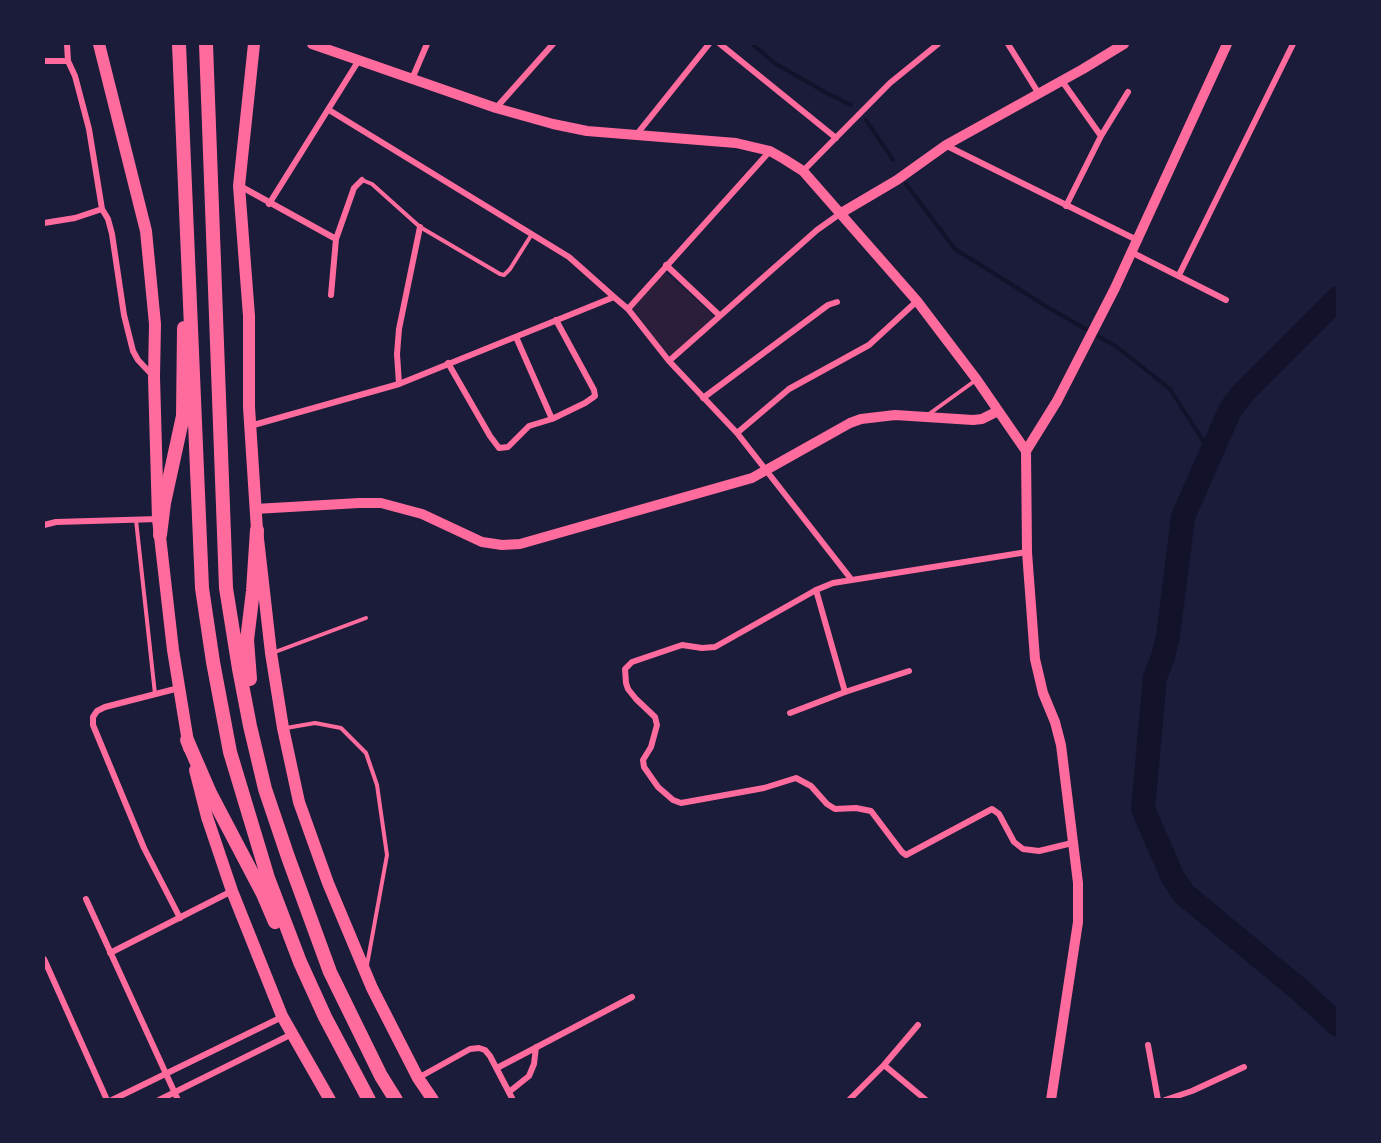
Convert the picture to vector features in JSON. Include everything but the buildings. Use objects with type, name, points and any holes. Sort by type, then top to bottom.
[{"type":"highway","points":[[179,44],[202,588],[213,662],[230,752],[268,878],[300,962],[325,1017]]},
{"type":"highway","points":[[206,44],[226,588],[250,726],[265,789],[330,972],[381,1076],[396,1100]]},
{"type":"highway","points":[[160,535],[164,503],[183,416],[184,322],[189,254]]},
{"type":"highway","points":[[257,530],[247,640],[248,665],[288,857]]},
{"type":"highway","points":[[187,740],[210,793],[263,894],[292,961],[369,1100]]},
{"type":"main road","points":[[99,44],[146,231],[155,324],[154,377],[158,519],[173,650],[187,740],[207,817],[232,891],[282,1016],[330,1100]]},
{"type":"main road","points":[[254,44],[239,186],[249,316],[250,426],[255,509],[271,653],[283,729],[303,812],[328,883],[372,988],[418,1078],[433,1100]]},
{"type":"street","points":[[67,44],[68,60],[75,76],[89,129],[102,209],[108,219],[112,234],[124,315],[133,351],[154,377]]},
{"type":"street","points":[[312,44],[496,108],[586,131],[735,143],[770,151],[803,171],[917,301],[977,380],[1026,451]]},
{"type":"street","points":[[412,79],[427,44]]},
{"type":"street","points":[[496,108],[553,44]]},
{"type":"street","points":[[636,135],[710,44]]},
{"type":"street","points":[[720,44],[837,138]]},
{"type":"street","points":[[803,171],[890,83],[938,44]]},
{"type":"street","points":[[1011,44],[1039,94]]},
{"type":"street","points":[[669,361],[817,230],[841,213],[897,180],[946,145],[1124,44]]},
{"type":"street","points":[[1051,1100],[1078,921],[1078,883],[1061,745],[1037,675],[1027,552],[1026,451],[1057,401],[1104,310],[1227,44]]},
{"type":"street","points":[[1179,275],[1293,44]]},
{"type":"street","points":[[44,62],[68,60]]},
{"type":"street","points":[[269,204],[359,60]]},
{"type":"street","points":[[1062,81],[1101,136]]},
{"type":"street","points":[[1066,206],[1101,136],[1128,92]]},
{"type":"street","points":[[329,110],[569,257],[628,309],[669,361],[737,433],[851,579]]},
{"type":"street","points":[[946,145],[1137,240]]},
{"type":"street","points":[[628,309],[770,151]]},
{"type":"street","points":[[331,295],[336,239],[354,188],[362,180]]},
{"type":"street","points":[[239,186],[336,239]]},
{"type":"street","points":[[44,223],[75,218],[102,209]]},
{"type":"street","points":[[399,384],[397,354],[399,329],[420,227]]},
{"type":"street","points":[[1131,252],[1226,300]]},
{"type":"street","points":[[666,265],[720,315]]},
{"type":"street","points":[[250,426],[399,384],[614,297]]},
{"type":"street","points":[[737,433],[789,389],[869,345],[917,301]]},
{"type":"street","points":[[704,398],[828,305],[837,302]]},
{"type":"street","points":[[448,363],[499,448],[508,447],[529,426],[552,419],[595,396],[590,382],[556,320]]},
{"type":"street","points":[[516,337],[552,419]]},
{"type":"street","points":[[255,509],[359,502],[381,503],[422,514],[482,542],[502,545],[520,544],[736,483],[767,471],[850,423],[861,419],[896,415],[973,420],[982,419],[998,411]]},
{"type":"street","points":[[44,525],[56,522],[158,519]]},
{"type":"street","points":[[1027,552],[896,575],[833,583],[816,590],[715,647],[682,645],[627,665],[628,689],[650,711],[657,725],[651,747],[644,760],[644,767],[658,787],[673,800],[681,803],[692,803],[764,788],[796,778],[811,786],[827,804],[836,808],[863,808],[871,811],[906,855],[988,810],[996,810],[1014,842],[1023,849],[1039,851],[1072,843]]},
{"type":"street","points":[[816,590],[845,692]]},
{"type":"street","points":[[790,713],[845,692],[909,672]]},
{"type":"street","points":[[180,688],[105,707],[97,711],[93,717],[93,725],[144,848],[180,918]]},
{"type":"street","points":[[110,953],[232,891]]},
{"type":"street","points":[[86,899],[178,1100]]},
{"type":"street","points":[[44,958],[107,1100]]},
{"type":"street","points":[[497,1068],[633,997]]},
{"type":"street","points":[[112,1100],[282,1016]]},
{"type":"street","points":[[849,1100],[884,1065],[918,1025]]},
{"type":"street","points":[[159,1100],[292,1034]]},
{"type":"street","points":[[1148,1045],[1158,1100]]},
{"type":"street","points":[[509,1092],[530,1076],[536,1047]]},
{"type":"street","points":[[418,1078],[470,1049],[479,1048],[485,1050],[497,1068],[513,1100]]},
{"type":"street","points":[[884,1065],[926,1100]]},
{"type":"street","points":[[1165,1100],[1192,1091],[1244,1067]]},
{"type":"lane","points":[[362,180],[372,184],[420,227],[504,275],[532,234]]},
{"type":"lane","points":[[926,417],[977,380]]},
{"type":"lane","points":[[136,520],[155,694]]},
{"type":"lane","points":[[271,653],[366,618]]},
{"type":"lane","points":[[283,729],[315,723],[341,729],[366,753],[377,785],[387,855],[383,888],[366,971]]},
{"type":"shaded area","points":[[665,272],[715,317],[670,356],[631,310]]},
{"type":"waterway","points":[[752,44],[776,64],[851,105]]},
{"type":"waterway","points":[[866,120],[893,160]]},
{"type":"waterway","points":[[906,184],[955,249],[1049,308],[1117,347],[1170,389],[1211,453]]},
{"type":"waterway","points":[[1338,298],[1242,394],[1230,410],[1183,517],[1168,636],[1155,677],[1143,809],[1173,878],[1184,894],[1301,991],[1338,1025]]}]
